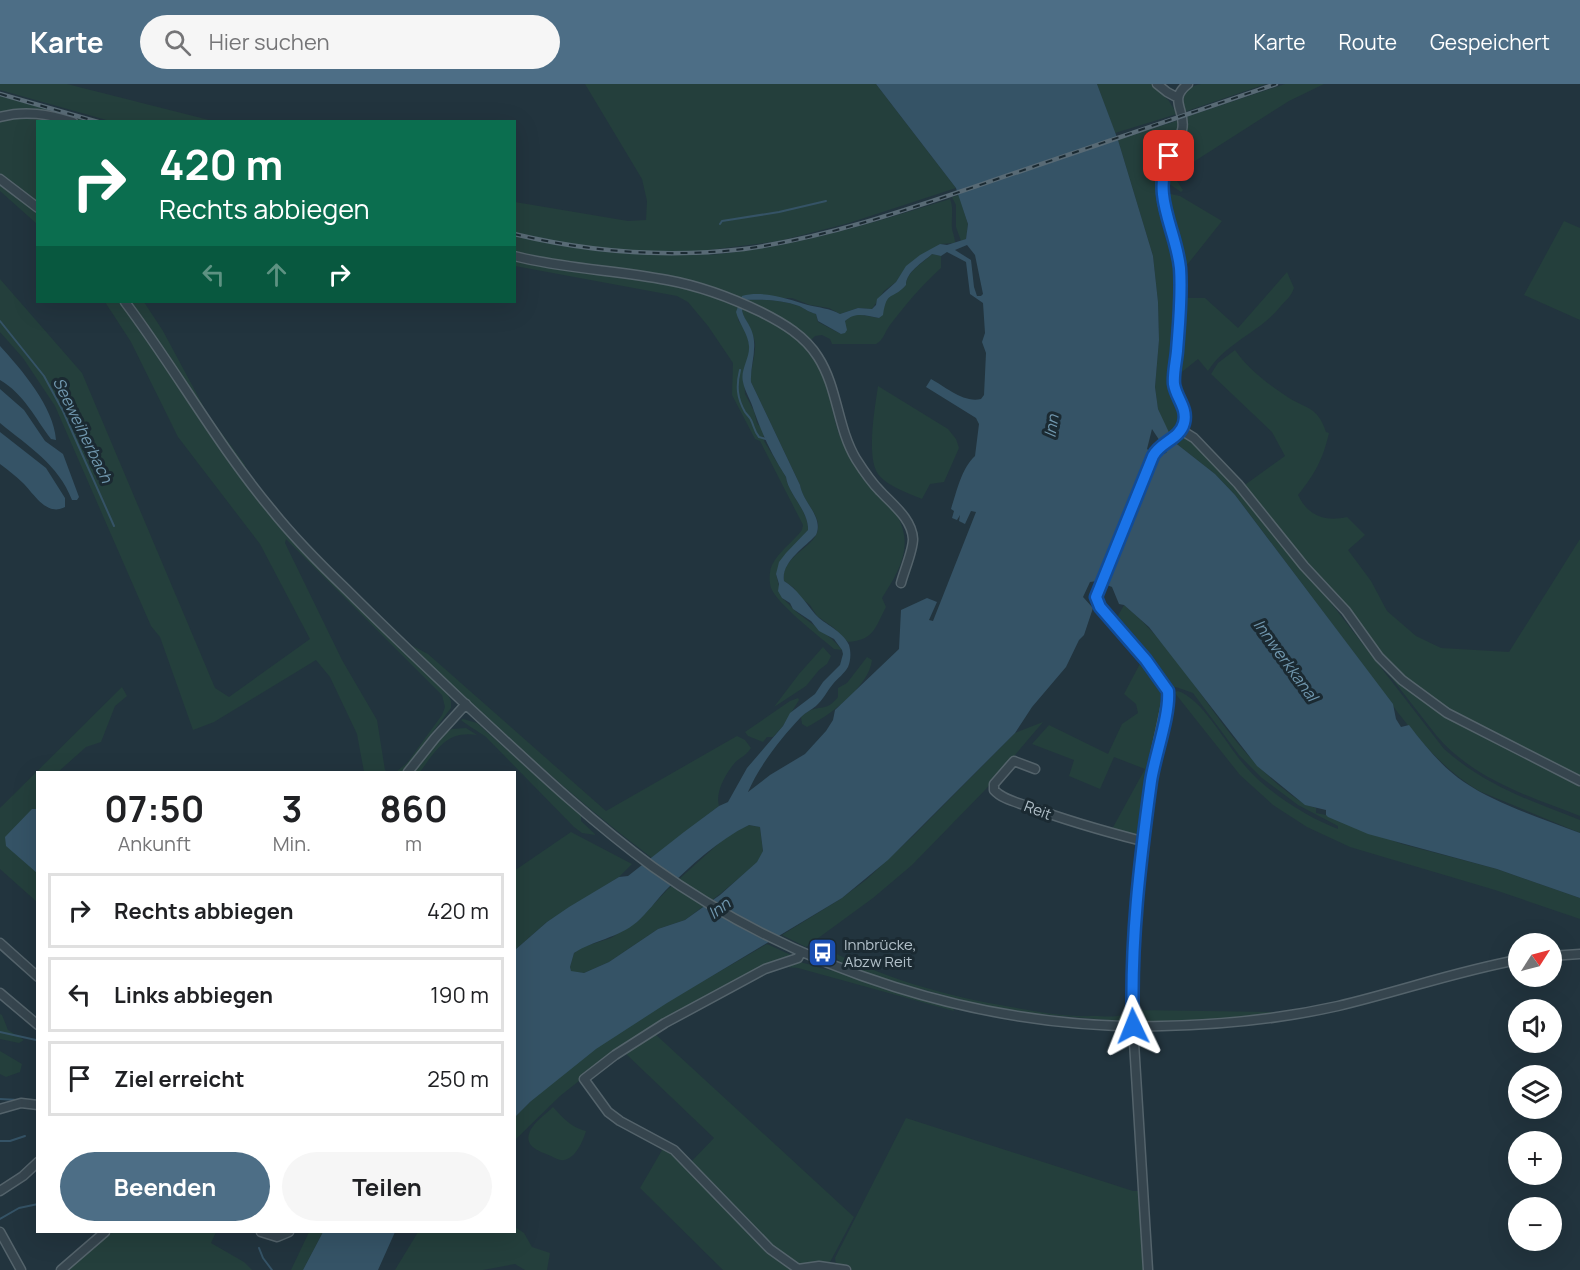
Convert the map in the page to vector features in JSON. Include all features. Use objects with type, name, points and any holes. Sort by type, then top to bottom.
[{"type":"street","points":[[1157,84],[1178,98]]},
{"type":"street","points":[[1148,1270],[1133,1026],[1133,973],[1143,841],[1153,766],[1168,691],[1146,660],[1097,603],[1096,597],[1156,449],[1181,430],[1185,421],[1185,410],[1174,381],[1180,313],[1180,268],[1162,198],[1161,181],[1164,167],[1182,129],[1178,98],[1182,88],[1188,84]]},
{"type":"street","points":[[0,117],[26,113],[66,120]]},
{"type":"street","points":[[0,179],[36,206]]},
{"type":"street","points":[[516,256],[567,267],[668,280],[746,305],[791,330],[808,344],[819,359],[836,399],[844,433],[853,452],[879,490],[909,526],[912,544],[901,583]]},
{"type":"street","points":[[126,303],[220,442],[272,511],[343,586],[466,704],[593,820],[691,892],[801,952],[894,987],[978,1008],[1049,1019],[1133,1026],[1229,1023],[1291,1014],[1335,1006],[1508,962]]},
{"type":"street","points":[[1181,430],[1194,438],[1238,484],[1304,566],[1346,611],[1379,657],[1402,680],[1447,713],[1580,781]]},
{"type":"street","points":[[409,771],[466,704]]},
{"type":"street","name":"Reit","points":[[1035,769],[1014,761],[994,784],[994,790],[1002,797],[1058,817],[1097,830],[1143,841]]},
{"type":"street","points":[[0,943],[36,975]]},
{"type":"street","points":[[801,952],[798,958],[765,969],[665,1023],[615,1055],[584,1079],[603,1106],[614,1117],[674,1150],[777,1255],[798,1269],[819,1266],[846,1270]]},
{"type":"street","points":[[1562,955],[1580,954]]},
{"type":"street","points":[[0,993],[36,1023]]},
{"type":"street","points":[[0,1109],[21,1103],[36,1105]]},
{"type":"street","points":[[0,1191],[23,1176],[36,1164]]},
{"type":"street","points":[[0,1232],[21,1270]]},
{"type":"street","points":[[61,1270],[104,1233]]},
{"type":"street","points":[[264,1233],[277,1237],[287,1233]]},
{"type":"green space","points":[[0,84],[67,84],[209,120],[106,120],[0,90]]},
{"type":"green space","points":[[585,84],[876,84],[956,188],[849,223],[779,241],[709,250],[710,255],[772,246],[861,226],[950,199],[951,202],[955,243],[940,244],[901,274],[896,282],[884,291],[872,309],[858,308],[840,314],[829,308],[810,305],[792,298],[741,299],[718,290],[738,305],[738,320],[746,331],[749,343],[749,357],[744,370],[745,394],[754,411],[757,423],[763,430],[764,441],[786,477],[807,523],[808,530],[776,574],[782,598],[842,650],[834,649],[800,620],[782,603],[771,588],[772,565],[778,555],[802,530],[803,525],[760,441],[755,439],[732,395],[733,363],[708,326],[688,302],[677,296],[516,266],[516,259],[552,268],[630,278],[624,271],[578,266],[516,253],[516,202],[628,221],[646,220],[647,201],[642,179]]},
{"type":"green space","points":[[1097,84],[1152,84],[1169,101],[1177,114],[1115,133]]},
{"type":"green space","points":[[1201,84],[1266,84],[1184,112],[1185,94],[1191,88]]},
{"type":"green space","points":[[1285,84],[1324,84],[1289,101],[1173,175],[1183,190],[1181,192],[1168,183],[1165,175],[1186,117]]},
{"type":"green space","points":[[0,96],[87,120],[52,113],[0,115]]},
{"type":"green space","points":[[20,115],[57,120],[36,120],[36,202],[0,174],[0,122]]},
{"type":"green space","points":[[1179,120],[1179,131],[1160,168],[1175,256],[1178,307],[1171,377],[1181,412],[1179,426],[1169,436],[1158,409],[1155,387],[1159,340],[1153,256],[1118,140]]},
{"type":"green space","points":[[0,182],[36,212],[36,223],[0,191]]},
{"type":"green space","points":[[1170,194],[1180,196],[1222,221],[1183,270],[1166,203]]},
{"type":"green space","points":[[959,195],[968,224],[966,239],[961,241],[956,227],[956,205],[952,197]]},
{"type":"green space","points":[[1564,221],[1580,228],[1580,320],[1524,295]]},
{"type":"green space","points":[[932,254],[941,256],[941,268],[908,302],[876,344],[832,344],[830,339],[822,335],[815,336],[810,341],[744,300],[772,300],[799,306],[816,314],[818,322],[841,334],[846,320],[852,315],[879,318],[886,300],[906,285],[912,272]]},
{"type":"green space","points":[[1287,272],[1294,288],[1272,316],[1233,345],[1215,361],[1208,371],[1198,359],[1177,376],[1184,298],[1205,298],[1238,328]]},
{"type":"green space","points":[[0,279],[82,373],[215,688],[229,697],[310,639],[260,544],[178,437],[131,342],[106,303],[122,303],[208,431],[267,511],[398,647],[447,693],[451,701],[451,708],[404,771],[397,771],[407,763],[442,715],[445,707],[442,695],[286,539],[285,543],[342,660],[377,720],[386,771],[364,771],[357,734],[330,677],[316,660],[214,722],[193,730],[160,637],[151,626],[55,406],[23,358],[0,332]]},
{"type":"green space","points":[[130,303],[145,303],[163,331],[207,413],[245,465],[246,472],[217,430]]},
{"type":"green space","points":[[742,306],[786,331],[810,351],[823,372],[835,421],[844,445],[887,500],[901,523],[905,544],[902,560],[882,598],[886,607],[873,632],[863,639],[848,642],[817,616],[810,605],[797,595],[794,588],[784,581],[787,565],[812,541],[816,535],[818,523],[751,382],[755,343],[743,315]]},
{"type":"green space","points":[[1235,350],[1246,364],[1267,382],[1316,413],[1326,432],[1329,433],[1318,466],[1298,495],[1312,513],[1331,519],[1347,517],[1365,535],[1348,550],[1371,581],[1387,611],[1416,636],[1441,648],[1509,652],[1580,539],[1580,780],[1455,716],[1399,676],[1242,487],[1285,456],[1272,432],[1211,374],[1218,363]]},
{"type":"green space","points":[[878,386],[948,429],[956,439],[959,448],[944,482],[930,484],[922,499],[887,482],[878,474],[874,466],[872,432]]},
{"type":"green space","points":[[1185,436],[1204,450],[1218,470],[1225,473],[1326,592],[1331,603],[1444,749],[1476,773],[1509,791],[1580,820],[1580,833],[1479,791],[1443,764],[1427,748],[1235,495],[1215,474],[1173,441]]},
{"type":"green space","points":[[1333,603],[1343,611],[1414,692],[1580,783],[1580,816],[1484,775],[1451,750],[1436,735]]},
{"type":"green space","points":[[1124,605],[1167,649],[1222,723],[1262,770],[1296,798],[1316,808],[1316,813],[1402,844],[1497,869],[1580,898],[1580,919],[1495,890],[1350,847],[1307,827],[1273,805],[1240,775],[1174,692],[1178,691],[1196,703],[1255,777],[1301,811],[1338,829],[1338,826],[1298,805],[1262,778],[1239,755],[1193,693],[1176,687],[1170,688],[1115,621]]},
{"type":"green space","points":[[409,644],[428,654],[606,811],[737,736],[745,740],[751,748],[735,763],[724,779],[718,796],[719,806],[652,858],[528,755]]},
{"type":"green space","points":[[823,647],[831,656],[827,664],[806,686],[774,707],[799,674]]},
{"type":"green space","points":[[867,657],[872,660],[869,670],[864,680],[847,700],[807,727],[802,724],[801,717],[807,712],[825,707],[838,697],[838,688],[847,683]]},
{"type":"green space","points":[[1142,660],[1166,693],[1139,834],[1134,837],[1111,831],[1145,769],[1114,757],[1100,789],[1069,776],[1074,760],[1032,744],[1049,725],[1108,754],[1122,724],[1138,713],[1136,704],[1124,694]]},
{"type":"green space","points":[[122,687],[127,696],[115,706],[101,742],[86,747],[59,771],[37,771]]},
{"type":"green space","points":[[798,698],[799,700],[783,726],[773,737],[767,737],[763,742],[748,736],[745,732],[790,701]]},
{"type":"green space","points":[[461,720],[477,723],[581,816],[581,821],[596,835],[582,833],[574,827],[486,737]]},
{"type":"green space","points":[[1043,722],[986,789],[912,865],[873,898],[806,947],[782,935],[842,898],[867,879],[1015,733]]},
{"type":"green space","points":[[466,728],[477,735],[467,734],[450,739],[437,749],[421,771],[414,771],[447,732],[452,729]]},
{"type":"green space","points":[[36,772],[36,901],[0,869],[0,808]]},
{"type":"green space","points":[[749,825],[760,827],[763,852],[757,863],[720,894],[685,920],[658,929],[609,962],[584,973],[571,972],[574,953],[583,947],[611,938],[638,921],[667,890],[727,836]]},
{"type":"green space","points":[[571,832],[632,864],[619,877],[547,922],[516,949],[516,870]]},
{"type":"green space","points":[[767,944],[791,955],[761,968],[589,1073],[560,1096],[516,1139],[516,1116],[542,1091],[572,1066],[667,1002]]},
{"type":"green space","points":[[819,945],[889,976],[962,997],[1063,1015],[1112,1017],[1129,1011],[1128,1017],[1119,1021],[1028,1013],[977,1004],[887,980],[846,966],[834,956],[814,949]]},
{"type":"green space","points":[[792,961],[838,971],[905,994],[953,1007],[954,1011],[798,968],[787,967],[757,976]]},
{"type":"green space","points":[[1136,1010],[1278,1012],[1228,1019],[1144,1022],[1137,1016]]},
{"type":"green space","points":[[0,1014],[8,1030],[24,1040],[19,1043],[0,1039]]},
{"type":"green space","points":[[654,1033],[854,1217],[829,1264],[798,1265],[781,1255],[690,1163],[714,1138],[624,1052]]},
{"type":"green space","points":[[0,1051],[22,1064],[20,1072],[6,1077],[0,1074]]},
{"type":"green space","points":[[553,1107],[572,1125],[586,1131],[575,1153],[564,1160],[534,1148],[529,1141],[528,1136],[532,1128]]},
{"type":"green space","points":[[906,1118],[1133,1191],[1140,1191],[1146,1270],[851,1270],[836,1265],[835,1258]]},
{"type":"green space","points":[[665,1145],[793,1270],[723,1270],[640,1188]]},
{"type":"green space","points":[[516,1228],[524,1233],[532,1247],[550,1253],[547,1270],[525,1270],[515,1264],[483,1270],[395,1270],[417,1233],[516,1233]]},
{"type":"green space","points":[[216,1233],[211,1243],[244,1262],[252,1270],[64,1270],[107,1234]]},
{"type":"green space","points":[[309,1233],[322,1233],[303,1270],[291,1270]]},
{"type":"water","points":[[876,84],[1097,84],[1118,140],[1153,256],[1159,340],[1155,387],[1158,409],[1173,441],[1215,474],[1235,495],[1393,704],[1396,719],[1401,727],[1409,725],[1441,763],[1477,790],[1491,798],[1580,833],[1580,898],[1497,869],[1368,834],[1328,817],[1326,810],[1305,805],[1257,766],[1149,627],[1124,605],[1119,604],[1112,587],[1097,581],[1090,582],[1083,597],[1093,608],[1084,635],[1079,640],[1066,667],[1032,707],[1015,733],[888,860],[842,898],[667,1003],[596,1049],[516,1116],[516,949],[547,922],[619,877],[628,876],[719,806],[728,802],[747,768],[783,726],[790,713],[815,694],[840,665],[843,654],[834,639],[819,631],[811,621],[793,609],[778,591],[779,584],[776,574],[779,562],[808,530],[802,509],[790,490],[786,477],[764,436],[744,386],[742,378],[749,346],[736,312],[742,296],[758,294],[775,296],[840,314],[858,308],[872,309],[877,299],[896,282],[906,266],[920,255],[940,244],[947,245],[966,239],[968,224],[956,188]],"holes":[[[967,245],[975,255],[983,294],[981,296],[977,296],[974,287],[971,260],[955,250]],[[947,252],[966,262],[970,294],[983,303],[985,333],[982,342],[986,353],[984,395],[981,399],[968,399],[931,379],[926,387],[976,418],[979,424],[975,456],[963,474],[951,509],[954,511],[952,518],[957,520],[960,515],[959,521],[965,524],[971,511],[976,512],[933,621],[929,620],[937,602],[927,598],[901,610],[899,649],[835,710],[833,720],[826,731],[805,754],[770,775],[748,792],[764,762],[778,743],[801,717],[818,704],[848,667],[850,653],[849,645],[842,635],[819,618],[797,592],[784,581],[786,568],[816,535],[818,528],[815,516],[751,382],[754,341],[743,314],[742,305],[744,300],[786,302],[816,314],[818,321],[841,334],[845,333],[847,330],[845,321],[853,316],[879,318],[883,315],[888,298],[906,285],[915,268],[932,254],[941,256]],[[1152,429],[1167,452],[1164,454],[1147,449]],[[749,825],[760,827],[763,851],[757,862],[720,895],[685,920],[658,929],[609,962],[584,973],[571,971],[574,953],[622,932],[637,922],[694,863],[715,846]]]},
{"type":"water","points":[[0,346],[43,402],[54,427],[56,440],[51,439],[16,392],[0,380]]},
{"type":"water","points":[[0,389],[24,410],[45,441],[63,454],[79,497],[77,500],[72,500],[59,476],[42,457],[0,423]]},
{"type":"water","points":[[0,432],[46,468],[65,498],[65,507],[52,509],[47,507],[0,464]]},
{"type":"water","points":[[32,809],[36,809],[36,872],[6,846],[5,837]]},
{"type":"water","points":[[322,1233],[395,1233],[378,1270],[303,1270]]},
{"type":"waterway","points":[[720,224],[722,221],[779,212],[826,201]]},
{"type":"waterway","name":"Seeweiherbach","points":[[0,321],[44,376],[63,411],[114,526]]},
{"type":"waterway","points":[[740,370],[738,381],[740,402],[751,419],[757,435],[766,439]]},
{"type":"waterway","points":[[0,1032],[36,1040]]},
{"type":"waterway","points":[[0,1099],[18,1100]]},
{"type":"waterway","points":[[0,1141],[10,1141],[25,1136]]},
{"type":"waterway","points":[[0,1219],[19,1208],[36,1204]]},
{"type":"waterway","points":[[259,1248],[272,1270]]},
{"type":"railway","points":[[516,234],[599,249],[657,253],[715,252],[779,243],[849,227],[917,206],[1276,84]]},
{"type":"railway","points":[[0,94],[91,120]]},
{"type":"place","name":"Innbrücke, Abzw Reit","points":[[823,953]]},
{"type":"route","points":[[1133,1026],[1136,916],[1143,841],[1153,766],[1169,697],[1164,683],[1100,607],[1096,597],[1156,449],[1178,434],[1185,421],[1185,410],[1174,384],[1180,313],[1180,268],[1161,190],[1162,170],[1169,156]]},
{"type":"water label","name":"Inn","points":[[1051,426]]},
{"type":"water label","name":"Innwerkkanal","points":[[1286,660]]},
{"type":"water label","name":"Inn","points":[[719,908]]}]
